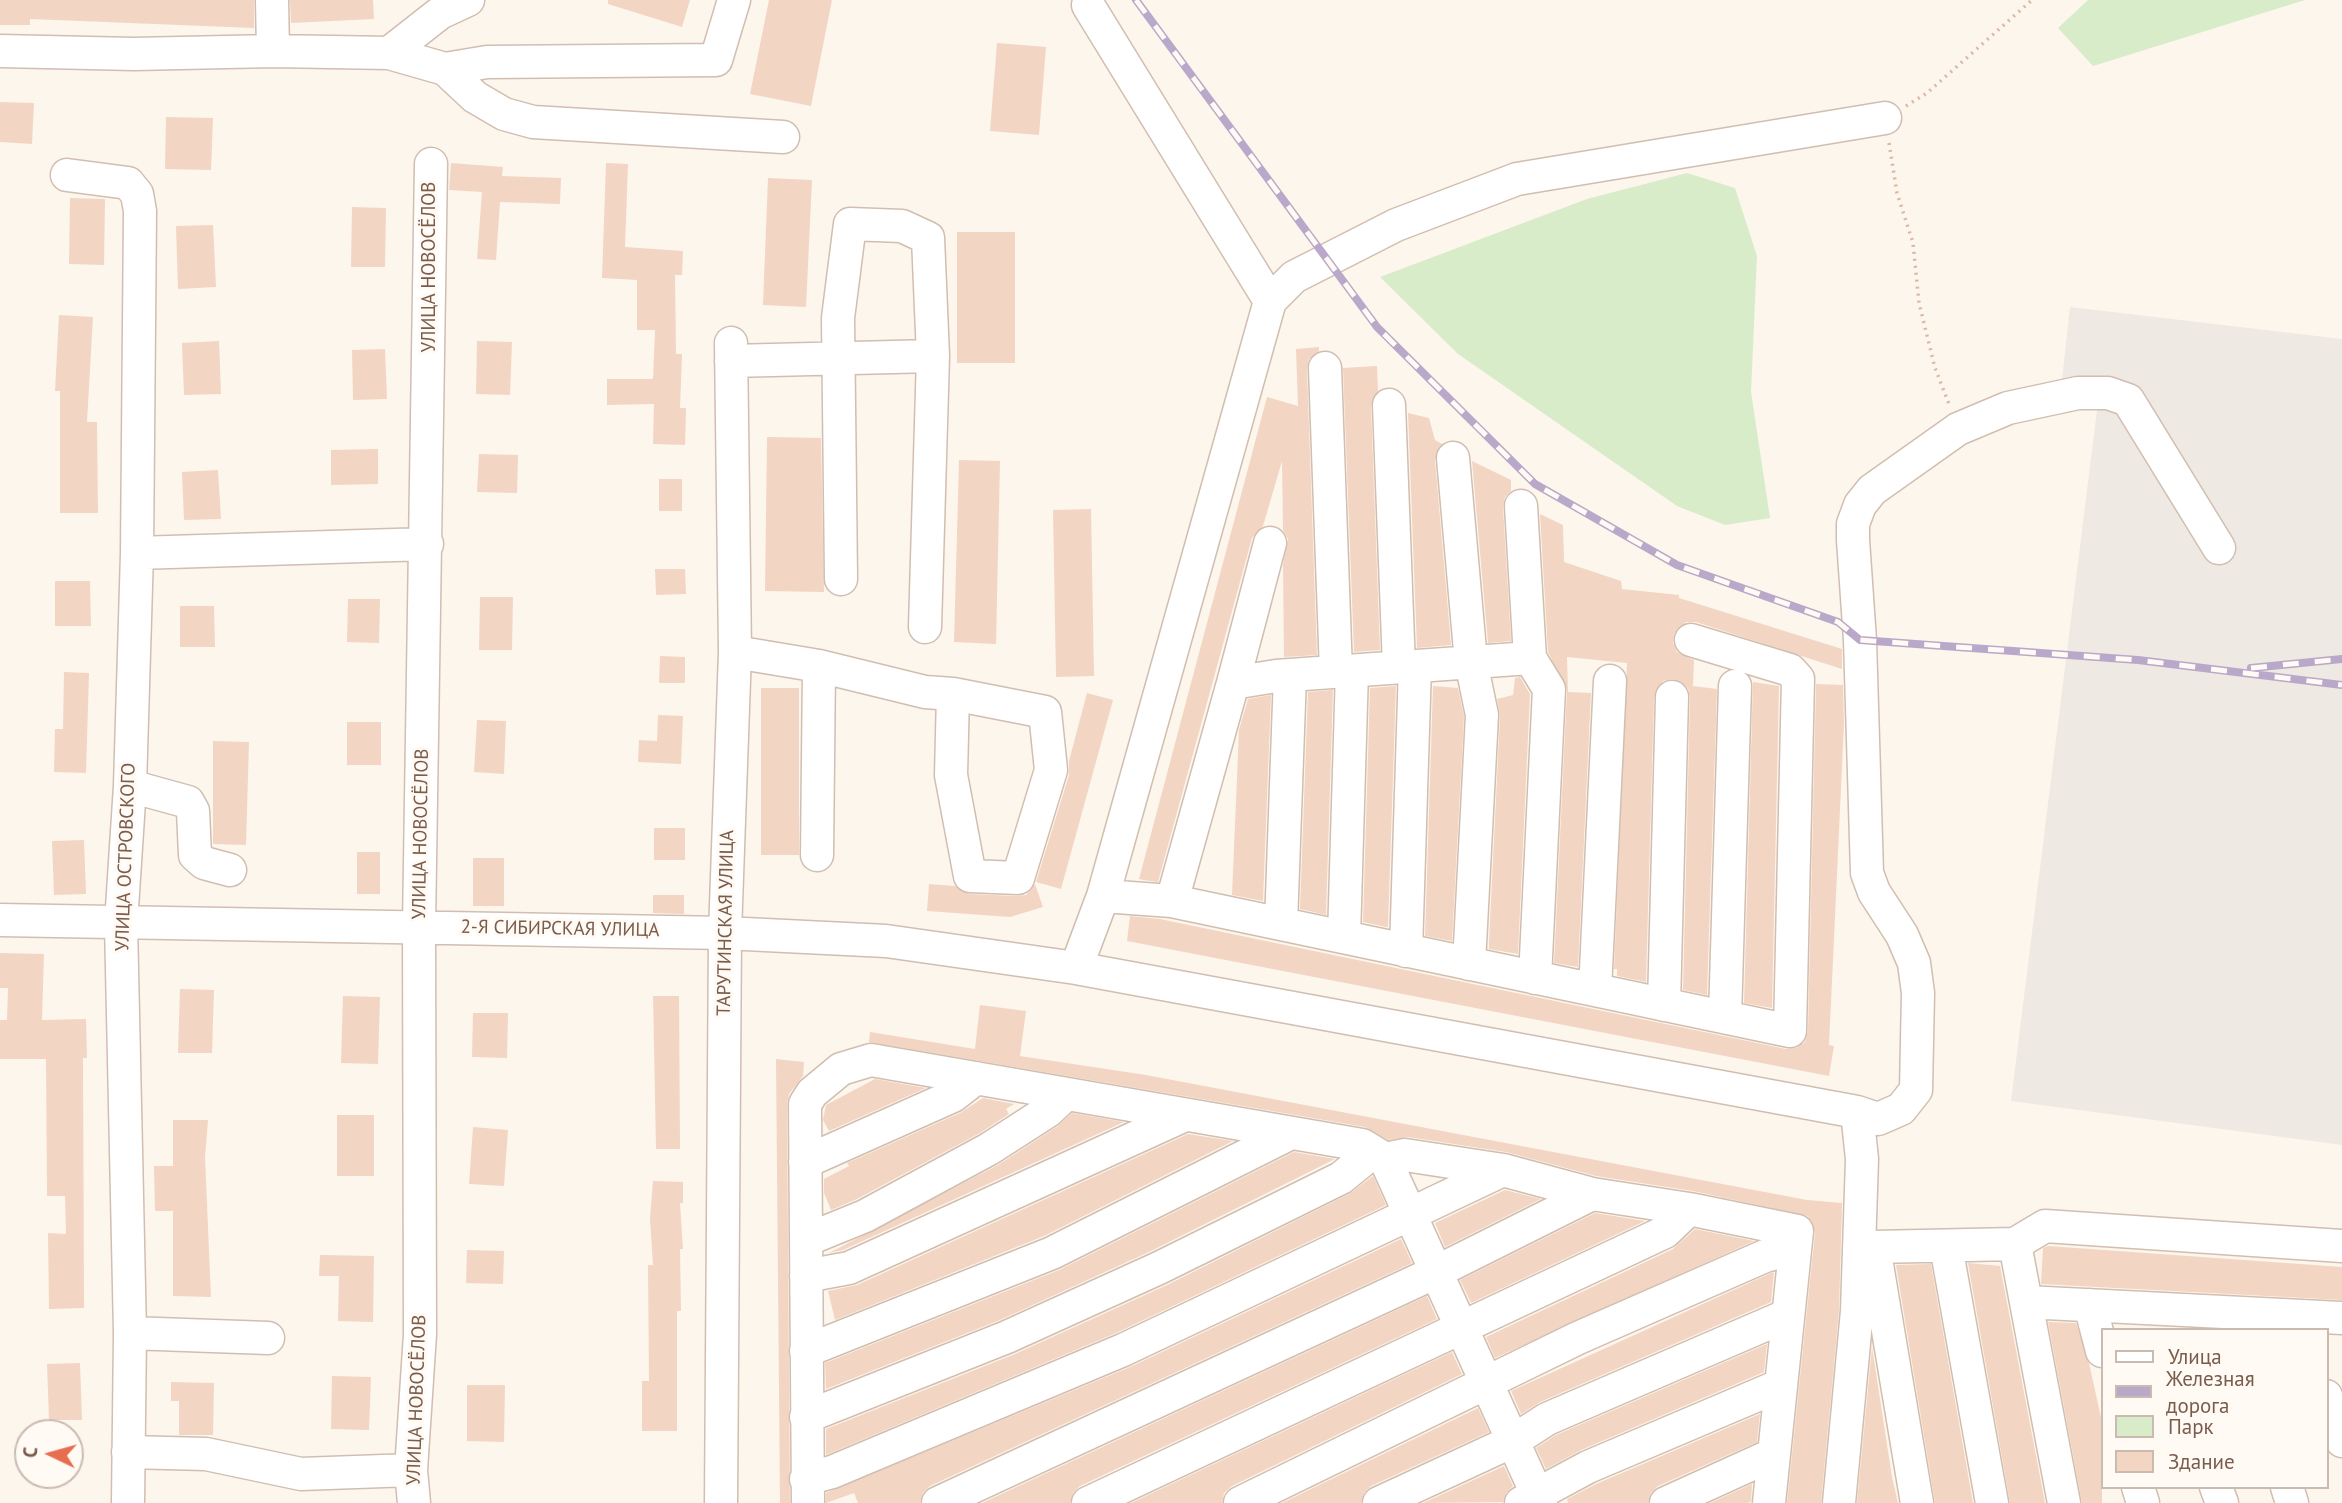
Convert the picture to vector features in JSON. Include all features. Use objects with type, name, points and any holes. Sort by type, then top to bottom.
[{"type":"street","points":[[272,0],[273,51]]},
{"type":"street","points":[[389,53],[440,13],[468,0]]},
{"type":"street","points":[[0,51],[134,54],[273,51],[389,53],[445,69],[487,62],[716,60],[734,0]]},
{"type":"street","points":[[1088,5],[1270,301]]},
{"type":"street","points":[[445,69],[475,97],[505,114],[533,122],[783,137]]},
{"type":"street","points":[[1076,968],[1103,896],[1270,301],[1294,277],[1396,225],[1517,179],[1885,118]]},
{"type":"street","name":"УЛИЦА НОВОСЁЛОВ","points":[[414,1503],[411,1470],[420,1334],[419,926],[431,164]]},
{"type":"street","name":"УЛИЦА ОСТРОВСКОГО","points":[[67,175],[128,183],[137,194],[140,211],[137,553],[130,786],[121,923],[130,1333],[128,1503]]},
{"type":"street","points":[[841,579],[841,358],[838,318],[850,224],[902,226],[928,238],[933,356],[925,627]]},
{"type":"street","name":"ТАРУТИНСКАЯ УЛИЦА","points":[[721,1503],[725,933],[735,652],[731,352],[841,358]]},
{"type":"street","points":[[841,358],[933,356]]},
{"type":"street","points":[[1325,368],[1344,671],[1344,937]]},
{"type":"street","name":"2-Я СИБИРСКАЯ УЛИЦА","points":[[0,920],[725,933],[886,941],[1076,968],[1857,1112],[1878,1119],[1901,1109],[1916,1090],[1918,993],[1914,963],[1902,935],[1874,892],[1867,873],[1853,524],[1860,505],[1872,490],[1958,429],[2008,408],[2078,393],[2108,393],[2129,400],[2219,548]]},
{"type":"street","points":[[1389,405],[1407,667],[1406,951]]},
{"type":"street","points":[[1453,458],[1471,662],[1482,715],[1469,964]]},
{"type":"street","points":[[1521,506],[1530,658],[1549,689],[1535,978]]},
{"type":"street","points":[[1172,901],[1270,543]]},
{"type":"street","points":[[137,553],[427,544]]},
{"type":"street","points":[[1103,896],[1172,901],[1790,1031],[1798,679],[1790,670],[1691,640]]},
{"type":"street","points":[[735,652],[819,666],[925,692],[953,694],[1045,712],[1051,770],[1018,878],[970,876],[951,775],[953,694]]},
{"type":"street","points":[[1233,683],[1344,671],[1530,658]]},
{"type":"street","points":[[817,855],[819,666]]},
{"type":"street","points":[[1281,924],[1290,676]]},
{"type":"street","points":[[1595,990],[1611,681]]},
{"type":"street","points":[[1725,1017],[1735,686]]},
{"type":"street","points":[[1664,1004],[1672,697]]},
{"type":"street","points":[[130,786],[188,802],[193,811],[195,855],[204,863],[230,870]]},
{"type":"street","points":[[807,1491],[805,1104],[812,1093],[841,1069],[871,1060],[1362,1145],[1379,1156],[1410,1216],[1513,1441],[1533,1500],[1588,1467],[1781,1385]]},
{"type":"street","points":[[805,1162],[953,1096],[976,1078]]},
{"type":"street","points":[[806,1240],[865,1216],[977,1156],[1048,1111],[1066,1094]]},
{"type":"street","points":[[1857,1112],[1867,1245],[1917,1503]]},
{"type":"street","points":[[806,1276],[849,1268],[1185,1115]]},
{"type":"street","points":[[806,1351],[1052,1253],[1291,1133]]},
{"type":"street","points":[[806,1417],[1007,1337],[1159,1269],[1341,1178],[1379,1156],[1405,1155],[1503,1170],[1592,1194],[1689,1209],[1797,1231],[1769,1503]]},
{"type":"street","points":[[807,1491],[832,1472],[1124,1350],[1503,1170]]},
{"type":"street","points":[[938,1503],[1436,1272],[1592,1194]]},
{"type":"street","points":[[1088,1503],[1665,1232],[1689,1209]]},
{"type":"street","points":[[1867,1245],[2015,1244],[2045,1226],[2342,1246]]},
{"type":"street","points":[[2015,1244],[2064,1503]]},
{"type":"street","points":[[1839,1503],[1857,1311],[1867,1245]]},
{"type":"street","points":[[1946,1246],[1992,1503]]},
{"type":"street","points":[[1240,1503],[1487,1385],[1578,1338],[1765,1256],[1795,1248]]},
{"type":"street","points":[[2026,1301],[2090,1305],[2166,1320],[2321,1321]]},
{"type":"street","points":[[2090,1305],[2100,1343]]},
{"type":"street","points":[[1379,1503],[1513,1441],[1547,1419],[1788,1315]]},
{"type":"street","points":[[130,1333],[268,1338]]},
{"type":"street","points":[[2328,1402],[2342,1441]]},
{"type":"street","points":[[128,1452],[206,1454],[301,1474],[411,1470]]},
{"type":"street","points":[[1666,1503],[1774,1454]]},
{"type":"path","points":[[1958,429],[1935,368],[1925,329],[1913,243],[1897,193],[1885,118],[1927,93],[2032,0]]},
{"type":"shaded area","points":[[2070,307],[2342,339],[2342,1145],[2011,1101],[2098,402],[2060,398]]},
{"type":"green space","points":[[2088,0],[2305,0],[2093,66],[2058,28]]},
{"type":"green space","points":[[1687,173],[1735,188],[1757,256],[1751,392],[1770,518],[1725,525],[1677,506],[1458,354],[1380,277],[1587,199]]},
{"type":"building","points":[[0,0],[254,0],[254,28],[30,19],[30,25],[0,25]]},
{"type":"building","points":[[290,0],[373,0],[374,19],[291,23]]},
{"type":"building","points":[[608,0],[690,0],[682,27],[608,4]]},
{"type":"building","points":[[769,0],[832,0],[811,106],[750,94]]},
{"type":"building","points":[[997,43],[1046,47],[1039,135],[990,131]]},
{"type":"building","points":[[0,102],[34,103],[32,144],[0,142]]},
{"type":"building","points":[[166,117],[213,118],[211,170],[165,169]]},
{"type":"building","points":[[451,163],[503,167],[502,176],[561,178],[560,204],[500,202],[496,260],[477,259],[482,192],[449,190]]},
{"type":"building","points":[[606,163],[628,164],[625,247],[683,251],[682,275],[675,275],[676,354],[682,354],[680,408],[686,408],[685,445],[653,444],[654,404],[607,405],[607,379],[653,379],[655,330],[637,330],[637,280],[602,278]]},
{"type":"building","points":[[768,178],[812,180],[806,307],[763,305]]},
{"type":"building","points":[[70,198],[105,199],[104,265],[69,264]]},
{"type":"building","points":[[352,207],[386,208],[385,267],[351,267]]},
{"type":"building","points":[[213,225],[216,287],[178,289],[176,226]]},
{"type":"building","points":[[957,232],[1015,232],[1015,363],[957,363]]},
{"type":"building","points":[[59,315],[93,317],[87,422],[97,422],[98,513],[60,513],[60,391],[55,391]]},
{"type":"building","points":[[219,341],[221,394],[184,395],[182,343]]},
{"type":"building","points":[[477,341],[512,342],[510,395],[476,394]]},
{"type":"building","points":[[1319,347],[1319,351],[1309,359],[1307,369],[1317,655],[1284,657],[1283,565],[1288,539],[1283,530],[1282,461],[1263,526],[1252,538],[1158,882],[1139,879],[1267,397],[1298,406],[1296,349]]},
{"type":"building","points":[[385,349],[387,399],[353,400],[352,350]]},
{"type":"building","points":[[1377,366],[1378,391],[1371,406],[1380,650],[1354,652],[1343,368]]},
{"type":"building","points":[[1408,413],[1429,418],[1435,440],[1442,444],[1435,460],[1451,645],[1417,648]]},
{"type":"building","points":[[767,437],[821,438],[824,592],[765,591]]},
{"type":"building","points":[[378,449],[378,484],[331,485],[331,450]]},
{"type":"building","points":[[479,454],[518,455],[517,493],[477,492]]},
{"type":"building","points":[[959,460],[1000,461],[996,644],[954,642]]},
{"type":"building","points":[[1472,461],[1511,480],[1511,491],[1505,497],[1503,507],[1511,641],[1488,643]]},
{"type":"building","points":[[218,470],[221,519],[184,520],[182,472]]},
{"type":"building","points":[[659,479],[682,479],[682,511],[659,511]]},
{"type":"building","points":[[1091,509],[1094,676],[1056,677],[1053,510]]},
{"type":"building","points":[[1540,514],[1563,525],[1564,562],[1621,581],[1622,589],[1679,595],[1679,598],[1842,649],[1842,669],[1696,622],[1686,622],[1674,634],[1673,643],[1677,652],[1694,660],[1693,686],[1717,689],[1707,995],[1683,990],[1690,697],[1688,688],[1673,679],[1663,681],[1654,697],[1646,982],[1617,976],[1617,969],[1614,969],[1627,663],[1567,657],[1568,692],[1591,693],[1578,967],[1554,963],[1567,690],[1548,652]]},
{"type":"building","points":[[655,569],[685,569],[686,594],[656,595]]},
{"type":"building","points":[[55,581],[90,581],[91,626],[55,626]]},
{"type":"building","points":[[480,597],[513,597],[512,650],[479,650]]},
{"type":"building","points":[[348,599],[380,599],[379,643],[347,642]]},
{"type":"building","points":[[180,606],[214,606],[215,647],[180,647]]},
{"type":"building","points":[[660,656],[685,657],[685,683],[659,683]]},
{"type":"building","points":[[64,672],[89,673],[86,773],[54,772],[55,729],[63,729]]},
{"type":"building","points":[[1520,677],[1530,694],[1518,954],[1489,949],[1489,942],[1500,716],[1497,699],[1513,695],[1515,678]]},
{"type":"building","points":[[1753,682],[1779,686],[1772,1008],[1744,1003]]},
{"type":"building","points":[[1816,684],[1843,685],[1844,724],[1829,1045],[1834,1046],[1829,1076],[1127,941],[1130,916],[1160,919],[1786,1049],[1796,1048],[1805,1042],[1808,1031]]},
{"type":"building","points":[[1396,686],[1386,927],[1363,922],[1370,688]]},
{"type":"building","points":[[1433,686],[1458,688],[1464,716],[1452,941],[1425,936]]},
{"type":"building","points":[[761,688],[799,688],[799,855],[761,855]]},
{"type":"building","points":[[1333,690],[1326,915],[1300,909],[1308,692]]},
{"type":"building","points":[[1087,693],[1113,700],[1061,889],[1036,882],[1069,775],[1069,761]]},
{"type":"building","points":[[1271,695],[1263,901],[1232,895],[1239,730],[1248,699]]},
{"type":"building","points":[[658,715],[683,716],[681,764],[638,762],[639,740],[657,741]]},
{"type":"building","points":[[477,720],[506,721],[504,774],[474,772]]},
{"type":"building","points":[[347,722],[381,722],[381,765],[347,765]]},
{"type":"building","points":[[213,741],[249,742],[246,845],[213,844]]},
{"type":"building","points":[[654,828],[685,828],[685,860],[654,860]]},
{"type":"building","points":[[84,840],[86,894],[54,895],[52,841]]},
{"type":"building","points":[[357,852],[380,852],[380,894],[357,894]]},
{"type":"building","points":[[473,858],[504,858],[504,906],[473,906]]},
{"type":"building","points":[[929,884],[955,886],[969,894],[1017,896],[1026,895],[1035,884],[1043,907],[1010,917],[927,911]]},
{"type":"building","points":[[653,895],[684,895],[684,914],[653,913]]},
{"type":"building","points":[[0,953],[44,954],[42,1020],[86,1019],[87,1058],[83,1058],[84,1308],[49,1309],[48,1233],[66,1234],[65,1196],[47,1196],[46,1059],[0,1059],[0,1020],[7,1020],[8,988],[0,988]]},
{"type":"building","points":[[180,989],[214,990],[212,1053],[178,1053]]},
{"type":"building","points":[[343,996],[380,997],[378,1064],[341,1063]]},
{"type":"building","points":[[653,996],[679,996],[680,1149],[656,1149]]},
{"type":"building","points":[[980,1005],[1026,1011],[1020,1056],[1146,1075],[1807,1200],[1842,1203],[1839,1310],[1821,1503],[1787,1503],[1815,1233],[1808,1216],[1693,1191],[1596,1176],[1506,1152],[1408,1137],[1388,1140],[1365,1127],[869,1042],[870,1032],[975,1049]]},
{"type":"building","points":[[473,1013],[508,1013],[507,1058],[472,1057]]},
{"type":"building","points":[[776,1059],[804,1062],[803,1076],[789,1094],[787,1104],[790,1503],[780,1503]]},
{"type":"building","points":[[875,1079],[926,1088],[829,1131],[823,1120],[826,1105]]},
{"type":"building","points":[[983,1098],[1014,1104],[1006,1109],[1009,1114],[980,1133],[857,1199],[831,1210],[824,1193],[824,1179],[849,1166],[847,1163],[960,1113]]},
{"type":"building","points":[[1072,1113],[1124,1122],[843,1250],[829,1253],[998,1165],[1058,1126]]},
{"type":"building","points":[[337,1115],[374,1115],[374,1176],[337,1176]]},
{"type":"building","points":[[173,1120],[208,1120],[205,1157],[211,1297],[173,1296],[173,1211],[155,1211],[154,1166],[173,1166]]},
{"type":"building","points":[[473,1127],[508,1130],[504,1186],[469,1184]]},
{"type":"building","points":[[1188,1134],[1233,1141],[1044,1236],[835,1320],[828,1291],[857,1285]]},
{"type":"building","points":[[1294,1152],[1335,1159],[1151,1251],[1000,1320],[826,1389],[825,1363],[1059,1270]]},
{"type":"building","points":[[1373,1176],[1386,1205],[1116,1333],[826,1455],[826,1429],[1015,1354],[1167,1285],[1349,1194]]},
{"type":"building","points":[[653,1181],[683,1182],[683,1203],[680,1203],[683,1249],[680,1249],[681,1311],[677,1311],[677,1431],[642,1431],[642,1381],[649,1381],[648,1265],[653,1265],[650,1219]]},
{"type":"building","points":[[1505,1190],[1541,1199],[1445,1247],[1435,1223]]},
{"type":"building","points":[[1595,1213],[1645,1221],[1471,1303],[1460,1280]]},
{"type":"building","points":[[1695,1229],[1754,1241],[1495,1358],[1486,1337],[1673,1249]]},
{"type":"building","points":[[1401,1239],[1412,1263],[930,1486],[923,1493],[920,1503],[858,1503],[854,1493],[826,1503],[826,1493],[1130,1367]]},
{"type":"building","points":[[2048,1246],[2342,1267],[2342,1300],[2041,1284],[2043,1248]]},
{"type":"building","points":[[467,1250],[504,1251],[503,1284],[466,1283]]},
{"type":"building","points":[[320,1255],[374,1256],[373,1322],[338,1321],[339,1276],[319,1276]]},
{"type":"building","points":[[1968,1263],[2000,1266],[2045,1503],[2010,1503]]},
{"type":"building","points":[[1931,1264],[1973,1503],[1935,1503],[1896,1265]]},
{"type":"building","points":[[1774,1273],[1771,1302],[1540,1402],[1521,1414],[1511,1391]]},
{"type":"building","points":[[1427,1296],[1437,1319],[1080,1486],[1073,1493],[1070,1503],[982,1503]]},
{"type":"building","points":[[2048,1322],[2076,1323],[2089,1363],[2100,1413],[2102,1503],[2082,1503]]},
{"type":"building","points":[[1767,1344],[1764,1372],[1581,1450],[1546,1469],[1536,1448],[1556,1435]]},
{"type":"building","points":[[1872,1347],[1892,1477],[1898,1503],[1857,1503]]},
{"type":"building","points":[[1452,1352],[1462,1374],[1232,1486],[1224,1493],[1222,1503],[1131,1503]]},
{"type":"building","points":[[80,1363],[82,1419],[49,1419],[47,1364]]},
{"type":"building","points":[[332,1376],[371,1377],[369,1430],[331,1429]]},
{"type":"building","points":[[171,1382],[214,1383],[213,1435],[179,1435],[179,1401],[171,1401]]},
{"type":"building","points":[[467,1385],[505,1385],[504,1442],[467,1441]]},
{"type":"building","points":[[1478,1408],[1489,1432],[1371,1486],[1364,1493],[1361,1503],[1282,1503]]},
{"type":"building","points":[[1760,1414],[1757,1442],[1658,1486],[1651,1493],[1648,1503],[1568,1503],[1567,1499],[1596,1484]]},
{"type":"building","points":[[1504,1466],[1513,1486],[1506,1493],[1503,1502],[1423,1503]]},
{"type":"building","points":[[1752,1484],[1751,1501],[1748,1503],[1710,1503]]},
{"type":"railway","points":[[1136,0],[1377,327],[1535,484],[1677,565],[1838,622],[1860,640],[2138,660],[2342,685]]},
{"type":"railway","points":[[2251,668],[2342,659]]}]
